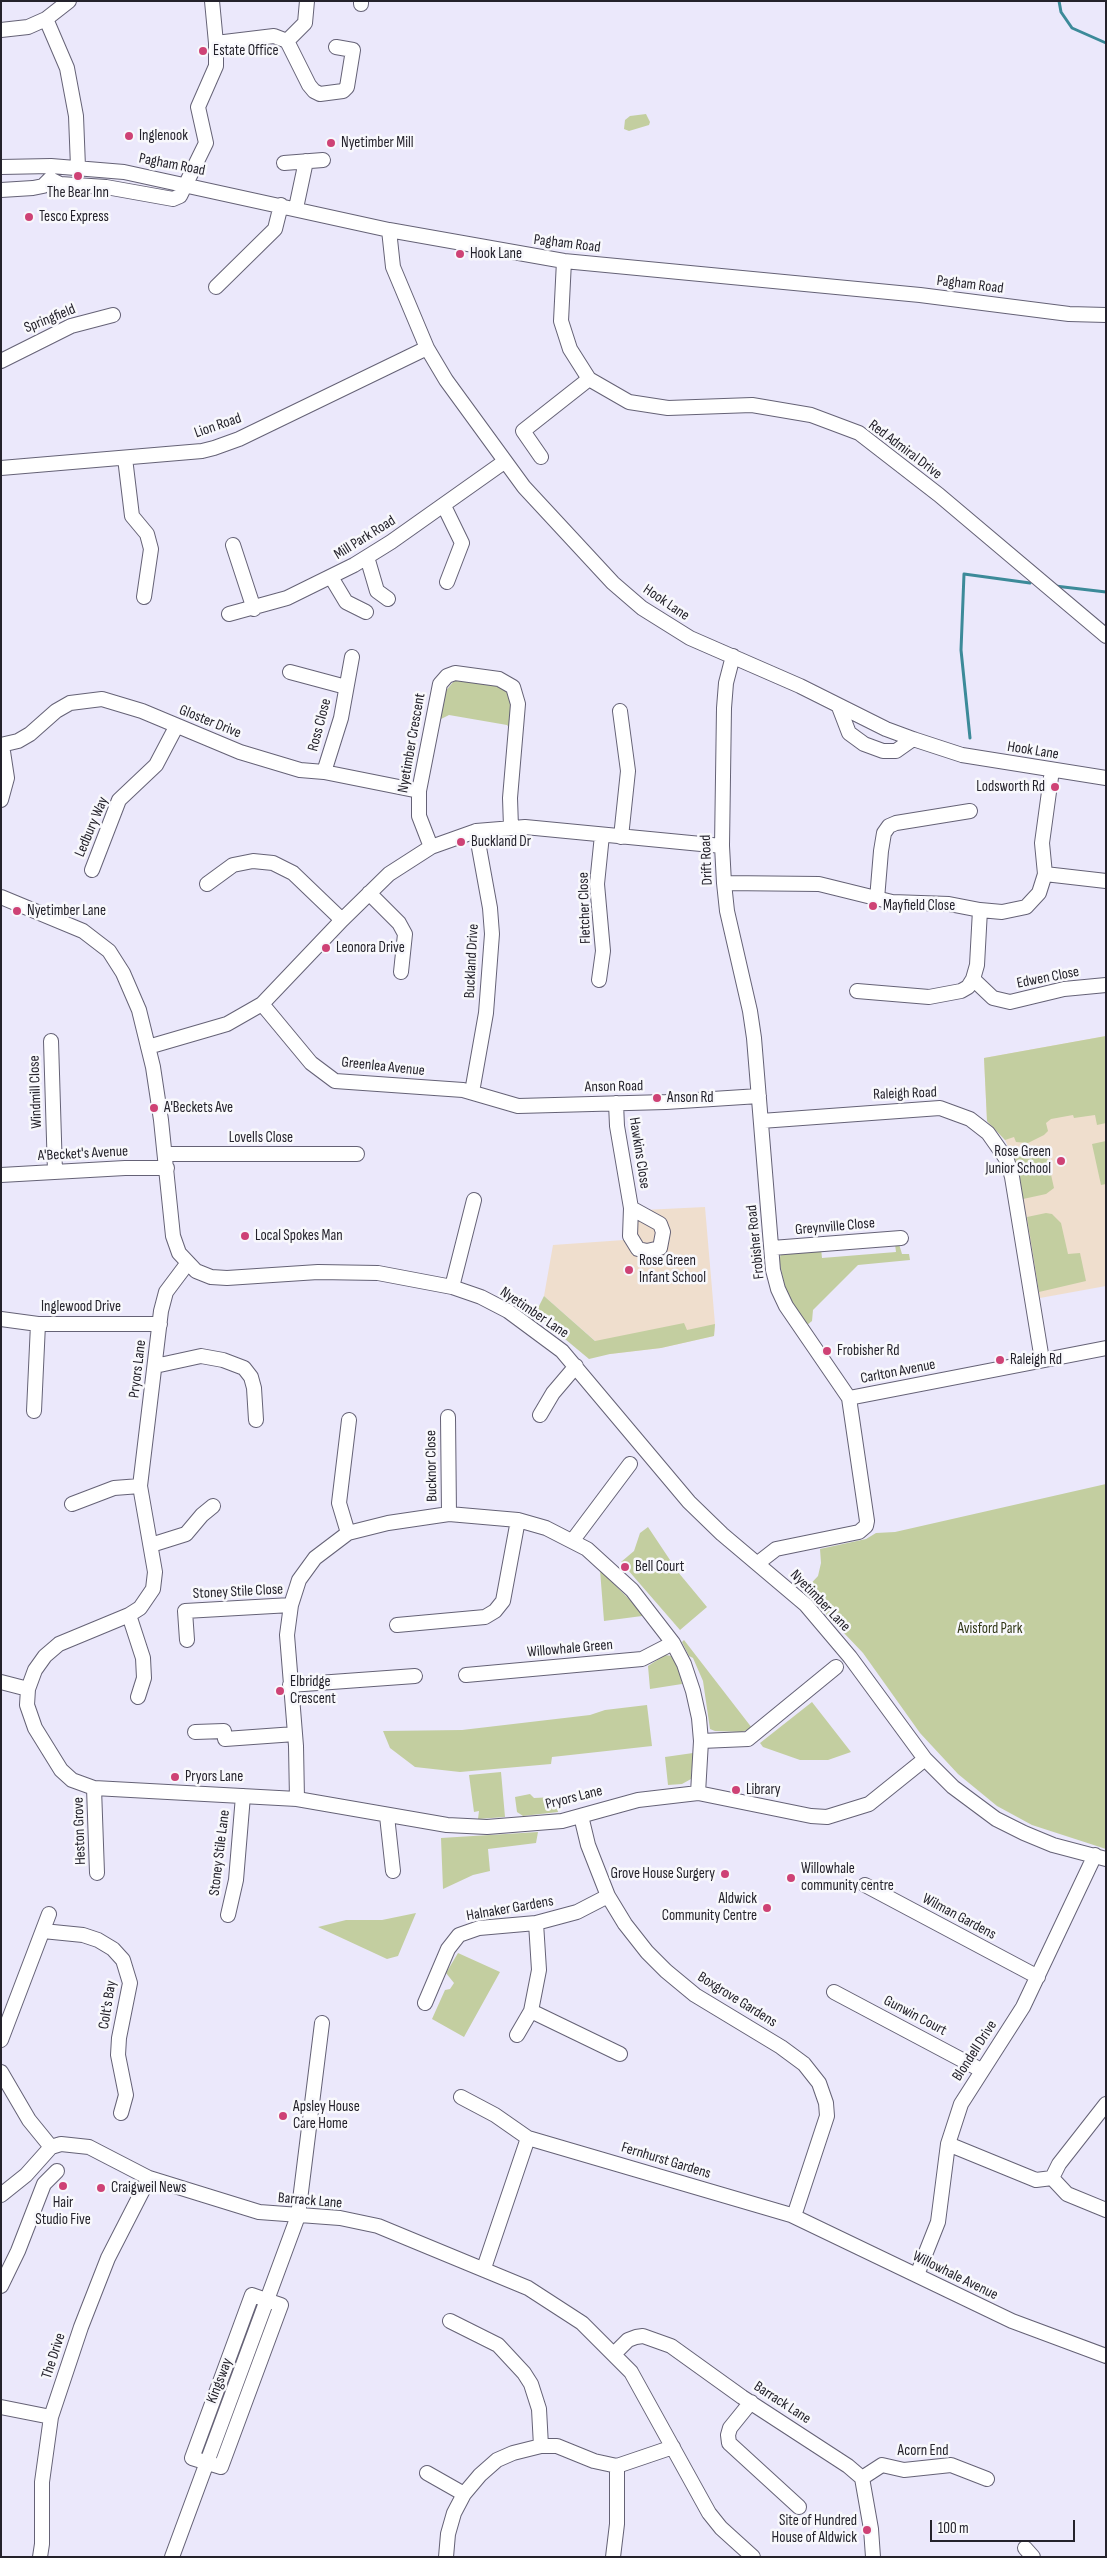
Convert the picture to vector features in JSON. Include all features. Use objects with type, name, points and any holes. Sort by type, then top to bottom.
[{"type":"street","points":[[1,30],[28,26],[46,19],[69,1]]},
{"type":"street","points":[[1,190],[43,186],[50,173],[60,184],[106,187],[173,199],[180,196],[206,144],[198,107],[216,66],[212,1]]},
{"type":"street","points":[[287,40],[305,23],[307,1]]},
{"type":"street","points":[[46,19],[67,68],[76,116],[78,168]]},
{"type":"street","points":[[216,43],[274,36],[287,40],[309,85],[320,94],[342,91],[347,87],[353,50],[336,47]]},
{"type":"street","points":[[284,163],[323,160]]},
{"type":"street","points":[[296,208],[306,161]]},
{"type":"street","name":"Pagham Road","points":[[1,167],[50,173],[78,168],[124,172],[281,204],[388,230],[564,261],[920,295],[1069,314],[1106,315]]},
{"type":"street","points":[[216,287],[275,229],[281,204]]},
{"type":"street","name":"Hook Lane","points":[[388,230],[393,267],[427,348],[446,380],[524,487],[613,583],[642,608],[690,638],[913,739],[962,755],[1106,778]]},
{"type":"street","name":"Red Admiral Drive","points":[[564,261],[561,322],[570,349],[589,379],[629,402],[668,408],[752,406],[811,415],[859,434],[939,495],[1106,636]]},
{"type":"street","name":"Springfield","points":[[1,361],[70,326],[113,315]]},
{"type":"street","name":"Lion Road","points":[[1,468],[202,451],[220,446],[427,348]]},
{"type":"street","points":[[541,457],[523,431],[589,379]]},
{"type":"street","points":[[125,458],[132,516],[147,534],[151,549],[144,597]]},
{"type":"street","name":"Mill Park Road","points":[[229,614],[254,609],[287,598],[331,577],[367,557],[444,506],[504,462]]},
{"type":"street","points":[[444,506],[462,543],[447,582]]},
{"type":"street","points":[[233,545],[254,609]]},
{"type":"street","points":[[367,557],[377,591],[388,599]]},
{"type":"street","points":[[331,577],[346,602],[366,612]]},
{"type":"street","name":"Drift Road","points":[[733,656],[726,683],[724,708],[722,846],[724,883],[728,911],[750,1010],[756,1060]]},
{"type":"street","name":"Ross Close","points":[[324,772],[341,718],[352,657]]},
{"type":"street","name":"Ross Close","points":[[290,672],[346,687]]},
{"type":"street","name":"Nyetimber Crescent","points":[[431,847],[419,816],[419,791],[440,684],[446,676],[455,673],[499,679],[513,687],[518,704],[510,798],[511,827]]},
{"type":"street","name":"Gloster Drive","points":[[2,745],[18,741],[30,734],[56,711],[70,703],[86,699],[119,703],[240,752],[300,770],[324,772],[419,791]]},
{"type":"street","points":[[839,707],[849,733],[864,744],[884,751],[896,751],[913,739]]},
{"type":"street","points":[[620,711],[628,771],[621,837]]},
{"type":"street","name":"Ledbury Way","points":[[92,870],[119,800],[156,765],[176,727]]},
{"type":"street","points":[[1,800],[7,778],[2,745]]},
{"type":"street","points":[[724,883],[819,884],[877,898],[912,903],[949,904],[1002,912],[1026,907],[1039,893],[1044,874],[1042,843],[1052,770]]},
{"type":"street","points":[[877,898],[884,833],[889,826],[896,823],[970,811]]},
{"type":"street","points":[[148,1047],[227,1024],[262,1004],[342,920],[394,870],[431,847],[476,831],[511,827],[722,846]]},
{"type":"street","name":"Buckland Drive","points":[[472,1092],[486,1014],[492,934],[490,908],[476,831]]},
{"type":"street","name":"Fletcher Close","points":[[599,980],[603,951],[597,884],[602,835]]},
{"type":"street","points":[[207,884],[233,865],[253,861],[273,863],[293,873],[342,920]]},
{"type":"street","points":[[1044,874],[1106,881]]},
{"type":"street","points":[[370,893],[399,923],[404,934],[401,972]]},
{"type":"street","points":[[1,897],[83,931],[108,951],[123,972],[132,992],[148,1047],[167,1168],[173,1236],[179,1252],[187,1264]]},
{"type":"street","points":[[857,991],[929,997],[961,991],[973,980],[979,950],[980,910]]},
{"type":"street","name":"Edwen Close","points":[[973,980],[993,998],[1010,1002],[1064,989],[1106,985]]},
{"type":"street","name":"Greenlea Avenue","points":[[262,1004],[311,1063],[335,1081],[472,1092]]},
{"type":"street","name":"Windmill Close","points":[[51,1041],[55,1172]]},
{"type":"street","name":"Frobisher Road","points":[[756,1060],[774,1275],[782,1298],[849,1398]]},
{"type":"street","name":"Anson Road","points":[[472,1092],[498,1102],[518,1106],[759,1096]]},
{"type":"street","name":"Hawkins Close","points":[[616,1103],[616,1126],[631,1208]]},
{"type":"street","name":"Raleigh Road","points":[[761,1121],[921,1107],[940,1108],[962,1116],[988,1133],[1007,1160],[1012,1177],[1042,1360]]},
{"type":"street","name":"Lovells Close","points":[[165,1154],[357,1154]]},
{"type":"street","name":"A'Becket's Avenue","points":[[1,1175],[167,1168]]},
{"type":"street","points":[[452,1287],[474,1200]]},
{"type":"street","name":"Greynville Close","points":[[772,1248],[901,1238]]},
{"type":"street","name":"Nyetimber Lane","points":[[187,1264],[196,1271],[219,1278],[346,1271],[406,1277],[452,1287],[481,1297],[508,1311],[539,1332],[576,1366],[689,1502],[722,1534],[806,1605],[827,1629],[925,1759],[953,1787],[996,1818],[1024,1833],[1053,1844],[1101,1857]]},
{"type":"street","name":"Pryors Lane","points":[[187,1264],[166,1292],[160,1324],[140,1486],[155,1572],[153,1589],[140,1608],[129,1615],[59,1644],[45,1656],[35,1670],[28,1690],[27,1705],[35,1728],[61,1770],[72,1780],[94,1788],[297,1799],[447,1825],[487,1827],[562,1821],[638,1800],[698,1793],[811,1816],[827,1817],[869,1804],[925,1759]]},
{"type":"street","name":"Inglewood Drive","points":[[1,1319],[38,1324],[160,1324]]},
{"type":"street","points":[[34,1411],[38,1324]]},
{"type":"street","name":"Carlton Avenue","points":[[758,1563],[776,1549],[858,1532],[866,1526],[867,1521],[849,1398],[1106,1348]]},
{"type":"street","points":[[155,1366],[202,1356],[223,1360],[244,1368],[251,1377],[254,1388],[256,1420]]},
{"type":"street","points":[[540,1415],[552,1393],[576,1366]]},
{"type":"street","name":"Bucknor Close","points":[[448,1417],[449,1514]]},
{"type":"street","points":[[348,1533],[339,1503],[349,1420]]},
{"type":"street","points":[[573,1540],[630,1464]]},
{"type":"street","points":[[72,1504],[114,1488],[140,1486]]},
{"type":"street","points":[[151,1545],[186,1534],[202,1514],[213,1506]]},
{"type":"street","points":[[297,1799],[295,1734],[287,1635],[291,1605],[299,1580],[315,1558],[348,1533],[388,1523],[449,1514],[518,1520],[546,1528],[573,1540],[587,1549],[632,1590],[673,1643],[684,1664],[693,1691],[699,1718],[701,1740],[698,1793]]},
{"type":"street","points":[[397,1625],[485,1617],[495,1611],[502,1601],[518,1520]]},
{"type":"street","name":"Stoney Stile Close","points":[[187,1640],[185,1611],[291,1605]]},
{"type":"street","points":[[129,1615],[144,1658],[144,1678],[138,1697]]},
{"type":"street","name":"Willowhale Green","points":[[466,1675],[642,1659],[653,1656],[673,1643]]},
{"type":"street","points":[[701,1740],[748,1739],[836,1667]]},
{"type":"street","points":[[290,1685],[416,1676]]},
{"type":"street","points":[[1,1682],[28,1690]]},
{"type":"street","points":[[195,1732],[224,1731],[225,1739],[295,1734]]},
{"type":"street","name":"Heston Grove","points":[[94,1788],[97,1873]]},
{"type":"street","name":"Stoney Stile Lane","points":[[228,1915],[236,1880],[243,1796]]},
{"type":"street","points":[[387,1816],[394,1871]]},
{"type":"street","name":"Boxgrove Gardens","points":[[580,1816],[588,1845],[608,1896],[625,1924],[666,1972],[695,1995],[781,2047],[804,2064],[819,2083],[826,2103],[827,2116],[794,2216]]},
{"type":"street","name":"Blondell Drive","points":[[917,2275],[938,2222],[948,2144],[961,2104],[1023,2007],[1101,1857]]},
{"type":"street","name":"Wilman Gardens","points":[[865,1885],[1038,1977]]},
{"type":"street","name":"Halnaker Gardens","points":[[425,2003],[448,1949],[459,1935],[479,1928],[536,1923],[577,1912],[608,1896]]},
{"type":"street","points":[[1,2040],[49,1914]]},
{"type":"street","points":[[517,2035],[531,2010],[540,1970],[536,1923]]},
{"type":"street","name":"Colt's Bay","points":[[43,1931],[83,1935],[98,1940],[113,1949],[123,1960],[130,1983],[119,2038],[118,2055],[126,2095],[121,2113]]},
{"type":"street","name":"Gunwin Court","points":[[834,1992],[981,2070]]},
{"type":"street","points":[[531,2010],[620,2054]]},
{"type":"street","points":[[268,2300],[298,2216],[322,2023]]},
{"type":"street","points":[[1,2072],[29,2120],[51,2147],[26,2175],[1,2195]]},
{"type":"street","name":"Fernhurst Gardens","points":[[461,2097],[495,2115],[528,2138],[794,2216]]},
{"type":"street","points":[[1052,2178],[1059,2164],[1106,2104]]},
{"type":"street","points":[[484,2268],[528,2138]]},
{"type":"street","name":"Barrack Lane","points":[[51,2147],[61,2144],[89,2147],[149,2178],[259,2212],[340,2218],[378,2226],[484,2268],[528,2288],[582,2323],[632,2372],[696,2493],[709,2513],[721,2528],[753,2557]]},
{"type":"street","points":[[948,2144],[1036,2180],[1052,2178]]},
{"type":"street","points":[[1,2286],[18,2251],[44,2184],[57,2171]]},
{"type":"street","name":"The Drive","points":[[40,2557],[42,2544],[42,2482],[51,2417],[81,2327],[108,2258],[149,2178]]},
{"type":"street","points":[[1052,2178],[1068,2194],[1106,2210]]},
{"type":"street","name":"Willowhale Avenue","points":[[794,2216],[1012,2321],[1106,2356]]},
{"type":"street","points":[[252,2295],[268,2300],[281,2305],[221,2467],[192,2458],[252,2295]]},
{"type":"street","points":[[450,2322],[498,2345],[524,2373],[531,2384],[539,2409],[541,2446]]},
{"type":"street","name":"Barrack Lane","points":[[614,2354],[628,2340],[644,2336],[671,2346],[848,2466],[862,2478]]},
{"type":"street","points":[[751,2402],[730,2428],[728,2435],[730,2443],[799,2507]]},
{"type":"street","points":[[1,2407],[51,2417]]},
{"type":"street","points":[[446,2557],[448,2534],[454,2513],[464,2494],[497,2460],[520,2450],[541,2446],[569,2449],[594,2461],[617,2466],[673,2447]]},
{"type":"street","points":[[172,2557],[207,2463]]},
{"type":"street","name":"Acorn End","points":[[862,2478],[882,2466],[904,2470],[951,2465],[986,2479]]},
{"type":"street","points":[[613,2557],[617,2524],[617,2466]]},
{"type":"street","points":[[427,2473],[464,2494]]},
{"type":"street","points":[[862,2478],[872,2529],[873,2557]]},
{"type":"shaded area","name":"Rose Green Junior School","points":[[1106,1036],[1106,1286],[1040,1298],[1018,1168],[1005,1140],[987,1121],[984,1058]]},
{"type":"shaded area","name":"Rose Green Infant School","points":[[705,1207],[715,1324],[714,1336],[661,1348],[610,1354],[544,1296],[553,1245],[624,1240],[623,1211]]},
{"type":"green space","points":[[646,114],[650,122],[649,125],[629,131],[624,129],[625,120],[630,116]]},
{"type":"green space","points":[[463,678],[501,684],[512,696],[512,732],[507,725],[449,715],[439,720],[443,694],[454,681]]},
{"type":"green space","points":[[1106,1036],[1106,1123],[1097,1125],[1095,1115],[1074,1118],[1073,1115],[1051,1119],[1046,1123],[1048,1131],[1028,1143],[1016,1142],[1014,1137],[1005,1140],[987,1121],[984,1058]]},
{"type":"green space","points":[[1106,1141],[1106,1184],[1101,1185],[1092,1144]]},
{"type":"green space","points":[[1045,1148],[1054,1188],[1046,1194],[1023,1199],[1018,1168],[1013,1153]]},
{"type":"green space","points":[[1046,1213],[1052,1214],[1061,1223],[1068,1254],[1080,1253],[1086,1281],[1039,1292],[1027,1217]]},
{"type":"green space","points":[[895,1244],[899,1244],[902,1254],[909,1254],[910,1260],[858,1265],[813,1310],[812,1321],[807,1325],[786,1292],[779,1260],[781,1254],[787,1251],[821,1248],[822,1258],[896,1252]]},
{"type":"green space","points":[[544,1296],[595,1341],[684,1323],[687,1330],[715,1324],[714,1336],[661,1348],[610,1354],[589,1359],[535,1314]]},
{"type":"green space","name":"Avisford Park","points":[[1106,1484],[1106,1849],[1032,1825],[997,1806],[958,1774],[920,1733],[863,1653],[804,1591],[818,1576],[821,1563],[820,1549],[866,1539],[876,1533],[895,1532]]},
{"type":"green space","points":[[648,1527],[678,1572],[707,1607],[680,1630],[621,1562],[634,1551],[640,1533]]},
{"type":"green space","points":[[600,1570],[642,1612],[642,1616],[604,1621]]},
{"type":"green space","points":[[684,1640],[752,1728],[742,1732],[715,1731],[710,1729],[703,1681],[693,1658],[689,1656],[682,1642]]},
{"type":"green space","points":[[665,1655],[672,1656],[681,1675],[682,1684],[650,1689],[648,1666]]},
{"type":"green space","points":[[812,1702],[851,1752],[828,1760],[800,1760],[763,1747],[760,1743]]},
{"type":"green space","points":[[647,1705],[652,1746],[552,1757],[551,1764],[460,1772],[415,1767],[390,1748],[383,1731],[462,1730],[590,1715],[605,1710]]},
{"type":"green space","points":[[693,1753],[691,1779],[682,1784],[668,1785],[665,1757]]},
{"type":"green space","points":[[501,1772],[505,1817],[478,1819],[479,1811],[474,1812],[469,1775]]},
{"type":"green space","points":[[530,1794],[534,1798],[555,1797],[558,1812],[523,1816],[517,1812],[515,1797]]},
{"type":"green space","points":[[538,1832],[536,1843],[488,1849],[490,1871],[473,1875],[443,1889],[441,1838]]},
{"type":"green space","points":[[416,1913],[398,1956],[387,1959],[318,1927],[346,1920],[382,1920]]},
{"type":"green space","points":[[458,1953],[500,1972],[464,2037],[432,2019],[445,1990],[450,1989],[454,1983],[446,1973]]},
{"type":"waterway","points":[[1059,1],[1061,12],[1072,28],[1106,43]]},
{"type":"waterway","points":[[970,738],[961,650],[964,574],[1030,583]]},
{"type":"waterway","points":[[1055,586],[1106,592]]},
{"type":"place","name":"Estate Office","points":[[203,51]]},
{"type":"place","name":"Inglenook","points":[[129,136]]},
{"type":"place","name":"Nyetimber Mill","points":[[331,143]]},
{"type":"place","name":"The Bear Inn","points":[[78,176]]},
{"type":"place","name":"Tesco Express","points":[[29,217]]},
{"type":"place","name":"Hook Lane","points":[[460,254]]},
{"type":"place","name":"Lodsworth Rd","points":[[1055,787]]},
{"type":"place","name":"Buckland Dr","points":[[461,842]]},
{"type":"place","name":"Mayfield Close","points":[[873,906]]},
{"type":"place","name":"Nyetimber Lane","points":[[17,911]]},
{"type":"place","name":"Leonora Drive","points":[[326,948]]},
{"type":"place","name":"Anson Rd","points":[[657,1098]]},
{"type":"place","name":"A'Beckets Ave","points":[[154,1108]]},
{"type":"place","name":"Rose Green Junior School","points":[[1061,1161]]},
{"type":"place","name":"Local Spokes Man","points":[[245,1236]]},
{"type":"place","name":"Rose Green Infant School","points":[[629,1270]]},
{"type":"place","name":"Frobisher Rd","points":[[827,1351]]},
{"type":"place","name":"Raleigh Rd","points":[[1000,1360]]},
{"type":"place","name":"Bell Court","points":[[625,1567]]},
{"type":"place","name":"Elbridge Crescent","points":[[280,1691]]},
{"type":"place","name":"Pryors Lane","points":[[175,1777]]},
{"type":"place","name":"Library","points":[[736,1790]]},
{"type":"place","name":"Grove House Surgery","points":[[725,1874]]},
{"type":"place","name":"Willowhale community centre","points":[[791,1878]]},
{"type":"place","name":"Aldwick Community Centre","points":[[767,1908]]},
{"type":"place","name":"Apsley House Care Home","points":[[283,2116]]},
{"type":"place","name":"Hair Studio Five","points":[[63,2186]]},
{"type":"place","name":"Craigweil News","points":[[101,2188]]},
{"type":"place","name":"Site of Hundred House of Aldwick","points":[[867,2530]]}]
